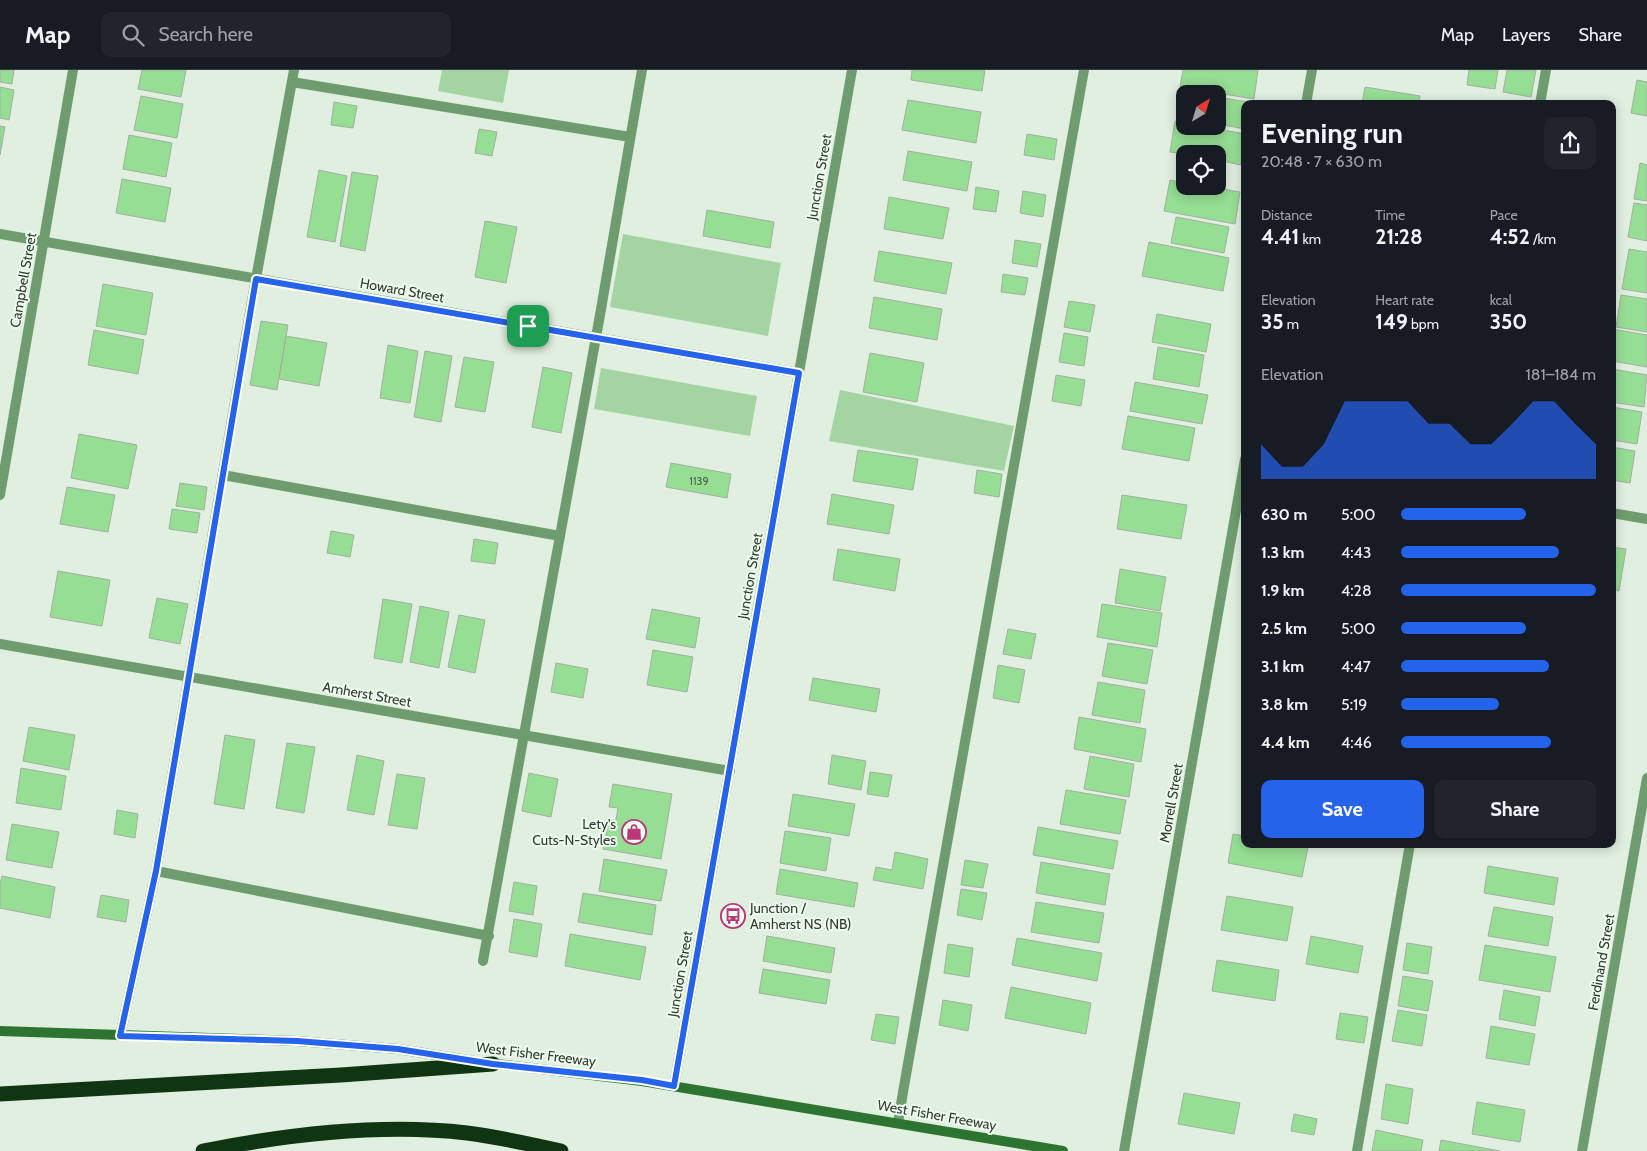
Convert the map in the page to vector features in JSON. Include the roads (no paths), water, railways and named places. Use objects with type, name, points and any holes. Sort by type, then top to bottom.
[{"type":"highway","points":[[0,1094],[341,1075],[493,1064]]},
{"type":"highway","points":[[203,1151],[240,1143],[330,1133],[421,1130],[468,1133],[561,1151]]},
{"type":"main road","name":"West Fisher Freeway","points":[[0,1031],[297,1041],[398,1049],[493,1064],[642,1080],[1063,1151]]},
{"type":"street","name":"Campbell Street","points":[[0,495],[74,70]]},
{"type":"street","points":[[120,1036],[156,871],[256,279],[294,70]]},
{"type":"street","points":[[483,961],[596,338],[642,70]]},
{"type":"street","name":"Junction Street","points":[[674,1086],[852,70]]},
{"type":"street","points":[[898,1122],[1084,70]]},
{"type":"street","points":[[1307,100],[1312,70]]},
{"type":"street","points":[[1541,100],[1546,70]]},
{"type":"street","points":[[292,82],[630,137]]},
{"type":"street","name":"Howard Street","points":[[0,234],[799,373]]},
{"type":"street","points":[[223,475],[560,536]]},
{"type":"street","name":"Morrell Street","points":[[1124,1151],[1241,482]]},
{"type":"street","points":[[1616,514],[1647,519]]},
{"type":"street","name":"Amherst Street","points":[[0,644],[730,771]]},
{"type":"street","name":"Ferdinand Street","points":[[1582,1151],[1647,778]]},
{"type":"street","points":[[1356,1151],[1409,848]]},
{"type":"street","points":[[156,871],[489,936]]},
{"type":"place","name":"Lety's Cuts-N-Styles","points":[[634,832]]},
{"type":"place","name":"Junction / Amherst NS (NB)","points":[[733,916]]}]
